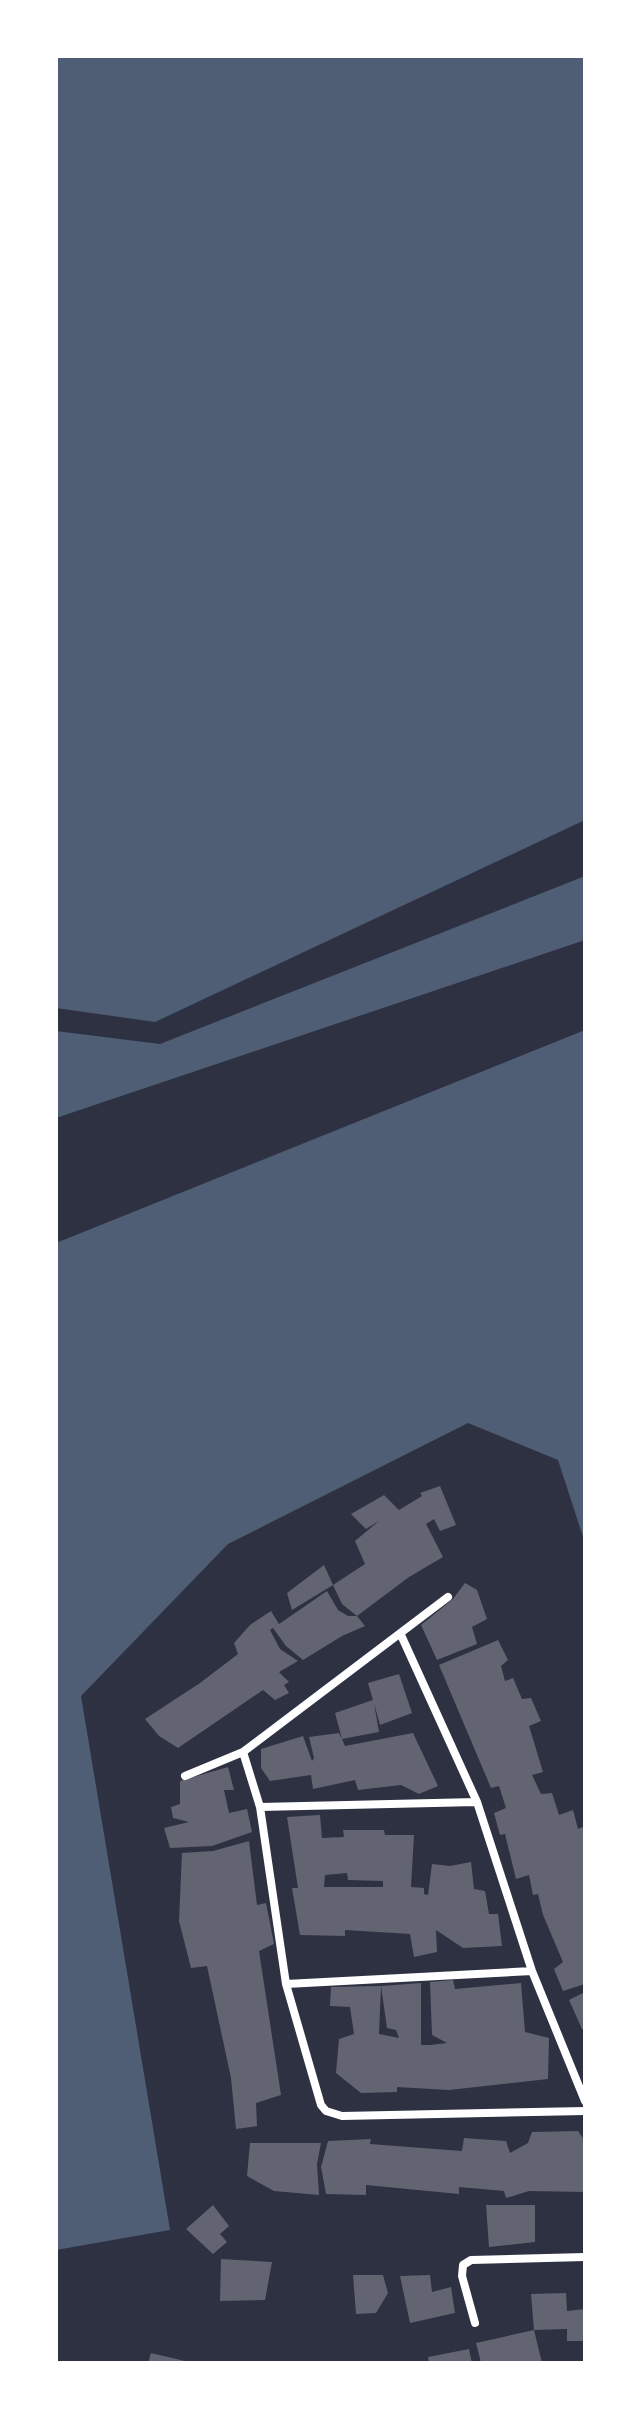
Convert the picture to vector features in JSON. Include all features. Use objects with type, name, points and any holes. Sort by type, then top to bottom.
[{"type":"street","points":[[185,1776],[243,1752],[448,1597]]},
{"type":"street","points":[[401,1635],[477,1802],[532,1971],[585,2101]]},
{"type":"street","points":[[243,1752],[260,1807],[286,1984],[321,2105],[333,2114],[585,2111]]},
{"type":"street","points":[[260,1807],[477,1802]]},
{"type":"street","points":[[286,1984],[532,1971]]},
{"type":"street","points":[[475,2323],[462,2276],[463,2265],[471,2260],[585,2257]]},
{"type":"water","points":[[56,56],[585,56],[585,820],[155,1022],[56,1008]]},
{"type":"water","points":[[585,876],[585,940],[56,1118],[56,1031],[160,1044]]},
{"type":"water","points":[[585,1030],[585,1543],[558,1460],[468,1423],[228,1544],[81,1696],[170,2230],[56,2250],[56,1243]]},
{"type":"building","points":[[440,1486],[456,1525],[440,1531],[434,1519],[426,1524],[443,1557],[409,1577],[357,1616],[342,1604],[333,1585],[365,1564],[355,1541],[379,1521],[366,1529],[351,1514],[384,1495],[399,1510],[422,1496],[420,1493]]},
{"type":"building","points":[[324,1565],[333,1585],[292,1610],[287,1593]]},
{"type":"building","points":[[465,1583],[477,1590],[487,1619],[472,1627],[477,1644],[437,1660],[421,1625],[453,1599]]},
{"type":"building","points":[[327,1591],[338,1610],[348,1616],[357,1616],[365,1626],[303,1660],[286,1646],[273,1628],[270,1630],[280,1649],[298,1661],[279,1672],[289,1682],[284,1685],[289,1693],[275,1700],[263,1690],[178,1748],[159,1736],[145,1719],[238,1654],[234,1643],[250,1625],[271,1611],[279,1624]]},
{"type":"building","points":[[498,1640],[508,1660],[501,1666],[505,1681],[513,1678],[522,1699],[531,1698],[541,1721],[529,1726],[543,1772],[532,1775],[541,1794],[552,1793],[559,1815],[573,1810],[578,1829],[585,1826],[585,1984],[563,1991],[554,1969],[563,1962],[543,1915],[538,1894],[533,1895],[529,1875],[516,1879],[505,1834],[500,1835],[494,1813],[506,1808],[499,1786],[491,1788],[439,1665]]},
{"type":"building","points":[[399,1674],[412,1713],[380,1725],[374,1703],[379,1732],[342,1739],[335,1713],[373,1700],[368,1683]]},
{"type":"building","points":[[339,1733],[345,1746],[413,1733],[438,1786],[419,1794],[401,1785],[358,1790],[355,1780],[313,1789],[311,1775],[270,1781],[261,1768],[261,1749],[303,1736],[312,1761],[309,1737]]},
{"type":"building","points":[[228,1767],[234,1790],[224,1790],[229,1813],[247,1809],[252,1832],[212,1846],[170,1848],[164,1828],[189,1822],[173,1818],[171,1807],[180,1804],[180,1781]]},
{"type":"building","points":[[320,1815],[322,1838],[344,1837],[343,1830],[384,1830],[385,1835],[414,1835],[411,1887],[424,1888],[424,1894],[428,1895],[432,1864],[450,1866],[471,1862],[474,1889],[485,1891],[489,1914],[498,1914],[502,1946],[463,1948],[436,1930],[437,1952],[414,1957],[410,1934],[345,1930],[345,1936],[300,1935],[292,1888],[298,1888],[287,1817]],"holes":[[[347,1873],[348,1880],[383,1881],[383,1887],[324,1887],[325,1875]]]},
{"type":"building","points":[[249,1841],[257,1905],[266,1903],[274,1944],[259,1951],[281,2095],[256,2103],[257,2126],[236,2129],[231,2078],[207,1966],[191,1968],[179,1921],[182,1853],[213,1851]]},
{"type":"building","points":[[453,1980],[455,1989],[521,1983],[525,2032],[549,2038],[548,2079],[449,2090],[397,2087],[397,2092],[361,2093],[336,2073],[339,2039],[354,2034],[350,2007],[330,2006],[331,1987],[421,1983],[421,2045],[430,2045],[447,2043],[432,2035],[430,1982]],"holes":[[[381,1986],[387,2028],[396,2030],[399,2038],[379,2034]]]},
{"type":"building","points":[[585,1992],[585,2028],[582,2029],[569,2000]]},
{"type":"building","points":[[578,2131],[585,2141],[585,2192],[529,2191],[506,2198],[504,2191],[459,2187],[459,2194],[366,2185],[366,2195],[326,2194],[321,2167],[328,2141],[371,2139],[370,2144],[462,2151],[464,2138],[506,2141],[510,2153],[528,2143],[532,2132]]},
{"type":"building","points":[[250,2143],[321,2143],[317,2164],[319,2195],[274,2191],[247,2176]]},
{"type":"building","points":[[213,2205],[229,2226],[220,2234],[227,2242],[213,2254],[186,2229]]},
{"type":"building","points":[[486,2205],[535,2205],[535,2242],[489,2247]]},
{"type":"building","points":[[221,2259],[272,2262],[265,2300],[220,2301]]},
{"type":"building","points":[[353,2275],[383,2275],[388,2293],[376,2313],[356,2314]]},
{"type":"building","points":[[430,2275],[432,2292],[451,2287],[455,2313],[410,2323],[400,2276]]},
{"type":"building","points":[[566,2293],[567,2311],[585,2309],[585,2341],[567,2341],[567,2329],[534,2330],[531,2294]]},
{"type":"building","points":[[534,2330],[542,2363],[481,2363],[476,2343]]},
{"type":"building","points":[[469,2349],[472,2363],[429,2363],[428,2357]]},
{"type":"building","points":[[151,2353],[189,2362],[189,2363],[148,2363]]}]
